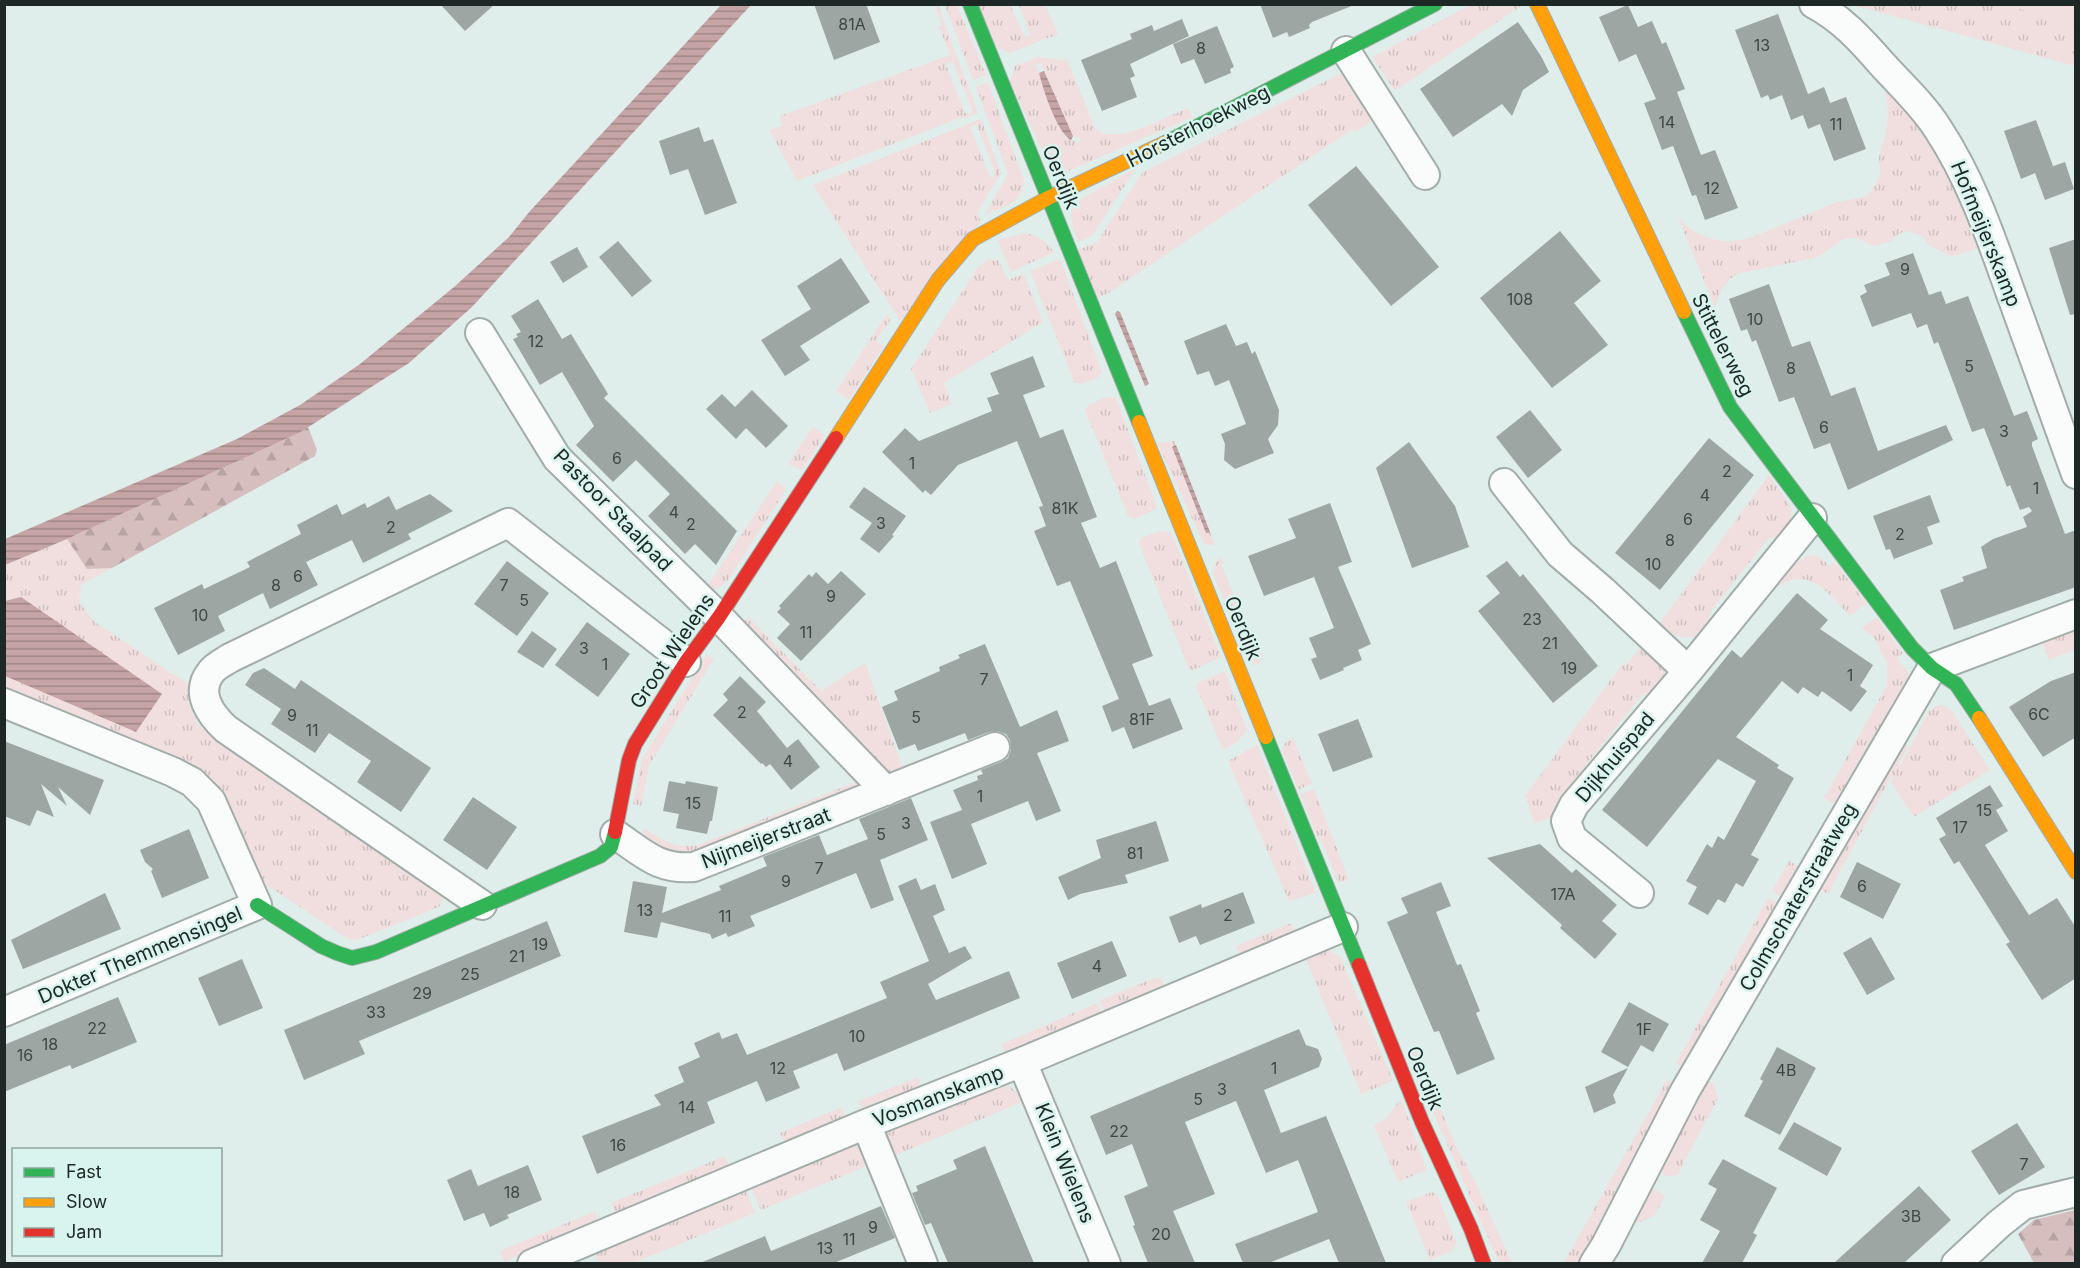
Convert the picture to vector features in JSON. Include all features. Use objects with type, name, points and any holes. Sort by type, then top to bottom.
[{"type":"street","name":"Oerdijk","points":[[970,4],[1422,1122],[1484,1263]]},
{"type":"street","name":"Horsterhoekweg","points":[[1048,198],[1157,147],[1435,4]]},
{"type":"street","name":"Stittelerweg","points":[[1537,4],[1724,396],[1812,518],[1912,648],[1932,668],[1956,684],[2076,872]]},
{"type":"street","name":"Hofmeijerskamp","points":[[1814,4],[1837,17],[1859,38],[1937,127],[1956,158],[1988,231],[2076,474]]},
{"type":"street","points":[[1346,51],[1425,175]]},
{"type":"street","name":"Groot Wielens","points":[[257,905],[321,946],[352,958],[376,952],[600,856],[611,847],[629,760],[635,744],[686,662],[719,617],[938,280],[973,239],[1048,198]]},
{"type":"street","name":"Pastoor Staalpad","points":[[480,333],[557,458],[719,617]]},
{"type":"street","points":[[1504,483],[1560,554],[1688,671]]},
{"type":"street","name":"Dijkhuispad","points":[[1639,893],[1572,838],[1566,821],[1574,805],[1688,671],[1812,518]]},
{"type":"street","points":[[482,905],[226,729],[211,715],[206,700],[204,685],[211,671],[230,658],[508,523],[686,662]]},
{"type":"street","points":[[1932,668],[2076,614]]},
{"type":"street","points":[[719,617],[886,791]]},
{"type":"street","name":"Colmschaterstraatweg","points":[[1594,1263],[1606,1245],[1684,1091],[1932,668]]},
{"type":"street","name":"Dokter Themmensingel","points":[[4,703],[173,772],[192,782],[211,801],[257,905],[4,1012]]},
{"type":"street","name":"Nijmeijerstraat","points":[[615,834],[657,863],[676,868],[694,867],[995,747]]},
{"type":"street","name":"Vosmanskamp","points":[[532,1263],[866,1124],[1022,1062],[1343,927]]},
{"type":"street","name":"Klein Wielens","points":[[1022,1062],[1106,1263]]},
{"type":"street","points":[[866,1124],[923,1263]]},
{"type":"street","points":[[1956,1263],[2023,1205],[2076,1192]]},
{"type":"green space","points":[[1520,4],[1521,6],[1395,91],[1372,57],[1470,5]]},
{"type":"green space","points":[[934,5],[938,5],[978,113],[963,119],[962,117],[797,181],[769,130],[782,126],[780,116],[950,55],[939,26],[942,25]],"holes":[[[953,63],[972,110],[970,114],[965,113],[946,64]]]},
{"type":"green space","points":[[945,5],[957,5],[986,75],[973,80]]},
{"type":"green space","points":[[979,5],[1010,5],[1025,37],[1030,35],[1019,5],[1045,5],[1058,34],[1010,53],[997,48]]},
{"type":"green space","points":[[1853,5],[2075,5],[2075,66]]},
{"type":"green space","points":[[2006,5],[2075,5],[2075,25]]},
{"type":"green space","points":[[1038,57],[1067,59],[1094,126],[1104,134],[1136,130],[1188,108],[1192,117],[1066,172],[1057,170],[1048,163],[1010,81],[1015,66]],"holes":[[[1041,63],[1071,134],[1081,139],[1079,143],[1065,137],[1061,130],[1036,65]]]},
{"type":"green space","points":[[1342,73],[1373,120],[1357,133],[1353,129],[1098,298],[1078,250],[1097,242],[1143,172]]},
{"type":"green space","points":[[988,82],[1024,180],[1020,195],[1016,200],[985,214],[1008,174],[976,87]]},
{"type":"green space","points":[[1884,87],[1929,143],[1962,207],[1967,205],[1971,216],[1966,218],[1977,248],[1952,257],[1928,245],[1922,235],[1905,231],[1890,242],[1873,246],[1857,238],[1844,239],[1818,257],[1737,274],[1725,285],[1715,308],[1678,217],[1701,235],[1720,240],[1740,240],[1837,202],[1867,196],[1875,185],[1880,171],[1879,157],[1888,114]]},
{"type":"green space","points":[[981,119],[1001,173],[977,213],[981,222],[900,321],[813,185]],"holes":[[[972,125],[977,125],[995,173],[994,178],[990,177],[971,129]]]},
{"type":"green space","points":[[1136,168],[1092,236],[1078,242],[1071,220],[1075,205],[1079,200]]},
{"type":"green space","points":[[1025,233],[1042,240],[1054,252],[1011,272],[997,240]]},
{"type":"green space","points":[[988,259],[998,260],[1008,280],[1024,274],[1043,322],[944,383],[952,404],[930,413],[911,369],[979,266]]},
{"type":"green space","points":[[1060,259],[1102,372],[1097,378],[1080,384],[1074,382],[1030,271]]},
{"type":"green space","points":[[887,314],[891,319],[876,341],[884,346],[849,400],[836,391]]},
{"type":"green space","points":[[1106,397],[1116,398],[1157,507],[1134,519],[1128,516],[1085,410],[1088,405]]},
{"type":"green space","points":[[813,426],[825,435],[802,470],[788,464]]},
{"type":"green space","points":[[308,427],[317,450],[315,456],[112,568],[87,569],[67,539],[299,433]]},
{"type":"green space","points":[[1174,441],[1176,445],[1172,448],[1206,533],[1210,532],[1215,545],[1204,544],[1157,443]]},
{"type":"green space","points":[[1769,475],[1792,509],[1791,523],[1780,536],[1769,538],[1710,612],[1706,630],[1689,638],[1673,634],[1660,623]]},
{"type":"green space","points":[[777,481],[786,490],[727,582],[717,588],[706,588]]},
{"type":"green space","points":[[1160,531],[1171,532],[1221,657],[1193,670],[1189,669],[1139,544],[1141,538]]},
{"type":"green space","points":[[67,539],[87,569],[112,568],[81,585],[79,602],[95,622],[190,685],[190,707],[198,725],[441,894],[443,900],[439,907],[362,938],[348,939],[259,880],[221,791],[204,772],[190,763],[5,692],[4,565]]},
{"type":"green space","points":[[1811,555],[1821,557],[1829,566],[1835,562],[1866,603],[1850,616],[1817,584],[1808,580],[1788,581],[1776,588],[1796,564]]},
{"type":"green space","points":[[1221,557],[1224,564],[1221,564],[1234,596],[1237,592],[1243,605],[1239,603],[1237,605],[1254,641],[1256,636],[1263,656],[1259,663],[1252,665],[1213,574],[1216,563]]},
{"type":"green space","points":[[748,617],[821,691],[865,663],[902,766],[993,732],[1003,754],[889,775],[742,626]]},
{"type":"green space","points":[[1876,617],[1903,653],[1897,658],[1916,682],[1884,737],[1867,746],[1835,804],[1824,798],[1887,685],[1887,664],[1875,639],[1862,628]]},
{"type":"green space","points":[[2075,627],[2075,650],[2049,660],[2041,639]]},
{"type":"green space","points":[[1644,643],[1663,665],[1664,671],[1660,684],[1655,692],[1642,695],[1569,786],[1569,798],[1559,815],[1534,823],[1525,796],[1623,663],[1626,665]]},
{"type":"green space","points":[[706,655],[714,659],[649,766],[641,806],[633,804],[642,759]]},
{"type":"green space","points":[[1225,671],[1247,730],[1238,741],[1223,750],[1196,687],[1197,683]]},
{"type":"green space","points":[[1938,705],[1945,706],[1952,711],[1990,770],[1914,817],[1891,782],[1894,776],[1892,775],[1828,894],[1815,887],[1896,740],[1908,747],[1898,765],[1900,766],[1929,711]]},
{"type":"green space","points":[[1293,738],[1312,784],[1299,789],[1301,794],[1314,789],[1349,880],[1338,883],[1282,750],[1285,743]]},
{"type":"green space","points":[[1257,745],[1316,893],[1289,901],[1228,761]]},
{"type":"green space","points":[[858,781],[857,788],[696,855],[667,851],[642,835],[644,828],[676,845],[699,845]]},
{"type":"green space","points":[[1789,861],[1800,867],[1783,898],[1772,891]]},
{"type":"green space","points":[[1768,898],[1780,904],[1692,1063],[1680,1066],[1676,1063]]},
{"type":"green space","points":[[1291,923],[1296,934],[1241,957],[1236,946]]},
{"type":"green space","points":[[1326,949],[1340,956],[1393,1081],[1361,1094],[1304,954]]},
{"type":"green space","points":[[1155,978],[1161,978],[1163,989],[1105,1013],[1100,1000]]},
{"type":"green space","points":[[1097,1003],[1102,1014],[1005,1054],[1002,1044]]},
{"type":"green space","points":[[1416,1049],[1456,1146],[1475,1181],[1512,1263],[1499,1263],[1407,1053]]},
{"type":"green space","points":[[918,1077],[922,1089],[864,1113],[859,1101]]},
{"type":"green space","points":[[1667,1080],[1679,1086],[1580,1263],[1563,1264]]},
{"type":"green space","points":[[1706,1081],[1714,1083],[1718,1099],[1677,1175],[1665,1176],[1659,1167]]},
{"type":"green space","points":[[1002,1083],[1014,1090],[1022,1102],[891,1157],[882,1128]]},
{"type":"green space","points":[[1401,1099],[1427,1170],[1398,1182],[1374,1125],[1384,1120]]},
{"type":"green space","points":[[842,1107],[846,1120],[786,1145],[780,1133]]},
{"type":"green space","points":[[855,1139],[869,1165],[761,1210],[749,1183]]},
{"type":"green space","points":[[725,1156],[730,1168],[617,1215],[611,1203]]},
{"type":"green space","points":[[744,1185],[755,1213],[633,1263],[598,1263],[592,1248]]},
{"type":"green space","points":[[1655,1189],[1665,1196],[1655,1215],[1637,1222],[1633,1213],[1645,1191]]},
{"type":"green space","points":[[1432,1192],[1437,1194],[1456,1242],[1452,1251],[1430,1260],[1406,1202]]},
{"type":"green space","points":[[2075,1210],[2075,1263],[2034,1263],[2018,1234],[2034,1220]]},
{"type":"green space","points":[[595,1211],[599,1222],[504,1262],[500,1251]]},
{"type":"shaded area","points":[[721,5],[751,5],[472,307],[409,363],[299,433],[5,565],[5,539],[237,439],[300,405],[360,364],[454,287],[509,237],[530,211]]},
{"type":"shaded area","points":[[1044,71],[1073,136],[1071,140],[1061,129],[1051,110],[1039,73]]},
{"type":"shaded area","points":[[1117,311],[1120,312],[1149,384],[1145,386],[1115,314]]},
{"type":"shaded area","points":[[1176,445],[1209,533],[1206,533],[1172,447]]},
{"type":"shaded area","points":[[21,597],[162,694],[136,732],[5,676],[5,601]]},
{"type":"building","points":[[440,4],[495,4],[465,31]]},
{"type":"building","points":[[814,4],[866,4],[880,42],[834,60]]},
{"type":"building","points":[[1260,4],[1354,5],[1312,22],[1309,25],[1310,28],[1289,37],[1287,32],[1273,38]]},
{"type":"building","points":[[1628,5],[1638,27],[1652,21],[1662,44],[1666,42],[1685,89],[1677,92],[1701,155],[1715,150],[1738,208],[1705,220],[1696,195],[1692,196],[1673,146],[1662,150],[1644,103],[1656,99],[1636,54],[1619,62],[1599,17]]},
{"type":"building","points":[[1778,14],[1808,94],[1824,87],[1830,103],[1846,97],[1866,149],[1834,161],[1820,124],[1808,129],[1803,115],[1791,120],[1782,95],[1770,100],[1768,95],[1761,98],[1735,30]]},
{"type":"building","points":[[1182,19],[1189,36],[1130,64],[1135,76],[1130,78],[1137,97],[1102,111],[1081,60],[1132,39],[1130,34],[1152,25],[1154,31]]},
{"type":"building","points":[[1518,22],[1549,72],[1523,90],[1512,116],[1502,104],[1453,137],[1420,89]]},
{"type":"building","points":[[1217,26],[1234,67],[1230,69],[1231,73],[1205,84],[1194,59],[1181,64],[1173,44]]},
{"type":"building","points":[[2036,120],[2053,166],[2048,168],[2065,162],[2074,189],[2045,200],[2035,173],[2021,179],[2004,131]]},
{"type":"building","points":[[699,127],[704,142],[713,139],[737,203],[705,215],[688,169],[670,175],[659,141]]},
{"type":"building","points":[[1356,166],[1439,267],[1391,306],[1308,205]]},
{"type":"building","points":[[1560,231],[1601,281],[1574,303],[1608,345],[1552,388],[1480,298]]},
{"type":"building","points":[[2076,239],[2076,314],[2070,315],[2049,248]]},
{"type":"building","points":[[618,241],[652,281],[632,297],[599,257]]},
{"type":"building","points":[[577,247],[588,267],[563,283],[550,262]]},
{"type":"building","points":[[1913,253],[1929,295],[1941,291],[1946,304],[1968,296],[2014,416],[2027,411],[2038,439],[2032,442],[2032,446],[2065,534],[2076,530],[2076,587],[1954,630],[1940,590],[1964,581],[1962,577],[1987,568],[1981,547],[1993,539],[2027,527],[2023,517],[2032,511],[2029,507],[2020,510],[2010,485],[2007,487],[1984,428],[1972,432],[1938,342],[1934,344],[1927,324],[1917,328],[1911,313],[1872,327],[1860,296],[1867,292],[1864,285],[1890,275],[1885,263]]},
{"type":"building","points":[[841,258],[870,302],[800,346],[810,360],[785,376],[761,340],[811,309],[797,286]]},
{"type":"building","points":[[1769,284],[1792,347],[1810,341],[1831,396],[1855,387],[1878,451],[1946,425],[1953,440],[1848,490],[1830,443],[1814,449],[1794,397],[1779,402],[1756,340],[1752,342],[1747,329],[1741,331],[1729,299]]},
{"type":"building","points":[[538,299],[562,339],[571,334],[608,394],[604,398],[737,531],[716,565],[695,544],[685,554],[648,516],[670,494],[636,460],[613,482],[576,445],[594,426],[562,372],[540,385],[513,339],[521,332],[511,316]]},
{"type":"building","points":[[1226,324],[1236,346],[1247,342],[1252,354],[1255,351],[1279,410],[1278,425],[1268,439],[1274,453],[1235,469],[1224,460],[1225,444],[1221,434],[1246,424],[1229,380],[1215,386],[1209,371],[1197,375],[1184,341]]},
{"type":"building","points":[[1033,356],[1045,387],[1023,395],[1040,438],[1063,429],[1097,517],[1081,523],[1100,568],[1116,561],[1153,656],[1132,664],[1149,706],[1170,698],[1183,729],[1133,749],[1124,727],[1112,732],[1102,706],[1119,699],[1070,581],[1057,586],[1034,531],[1046,526],[1039,507],[1043,506],[1017,441],[958,465],[931,495],[925,490],[923,493],[882,452],[905,428],[919,441],[992,411],[987,398],[999,394],[990,373]]},
{"type":"building","points":[[752,390],[788,426],[766,448],[746,428],[736,439],[706,409],[722,394],[735,407]]},
{"type":"building","points":[[1530,410],[1562,450],[1528,478],[1496,437]]},
{"type":"building","points":[[1709,438],[1754,475],[1660,590],[1615,553]]},
{"type":"building","points":[[1409,442],[1455,506],[1469,547],[1412,568],[1376,468]]},
{"type":"building","points":[[864,487],[906,516],[892,535],[894,536],[879,553],[860,539],[872,523],[849,507]]},
{"type":"building","points":[[430,494],[453,511],[408,534],[411,539],[363,563],[352,540],[306,562],[318,585],[270,609],[263,593],[218,616],[225,631],[178,655],[154,608],[202,584],[204,589],[250,567],[247,562],[301,534],[297,525],[337,504],[342,515],[365,503],[367,508],[389,496],[396,510]]},
{"type":"building","points":[[1930,495],[1940,522],[1927,527],[1933,544],[1894,559],[1890,549],[1886,550],[1873,516]]},
{"type":"building","points":[[1330,503],[1352,562],[1338,567],[1371,644],[1358,650],[1362,660],[1320,680],[1311,659],[1317,657],[1309,638],[1334,628],[1314,577],[1264,596],[1248,556],[1296,538],[1288,519]]},
{"type":"building","points":[[507,561],[549,593],[517,636],[474,604]]},
{"type":"building","points":[[1507,561],[1520,577],[1523,574],[1598,666],[1553,703],[1478,611],[1500,593],[1486,576]]},
{"type":"building","points":[[841,571],[866,594],[801,661],[777,638],[790,624],[777,612],[781,608],[779,606],[809,574],[812,577],[816,572],[828,584]]},
{"type":"building","points":[[1797,593],[1828,620],[1820,629],[1873,665],[1860,686],[1867,691],[1851,712],[1822,691],[1818,697],[1803,687],[1798,694],[1782,681],[1736,737],[1779,765],[1777,768],[1794,778],[1751,855],[1759,859],[1743,887],[1736,883],[1725,903],[1718,899],[1708,915],[1688,904],[1697,887],[1686,881],[1707,844],[1712,848],[1718,836],[1724,840],[1756,781],[1718,759],[1647,847],[1602,810],[1732,650],[1741,658]]},
{"type":"building","points":[[587,622],[630,654],[598,697],[555,665]]},
{"type":"building","points":[[532,631],[557,649],[543,668],[517,652]]},
{"type":"building","points":[[985,644],[1020,727],[1057,710],[1069,741],[1037,753],[1061,811],[1036,821],[1028,801],[971,824],[987,864],[952,879],[930,822],[962,810],[953,790],[978,780],[977,776],[983,774],[981,770],[1008,758],[1011,750],[1010,740],[1006,734],[998,731],[968,740],[965,733],[918,751],[915,744],[899,750],[882,707],[898,700],[894,691],[940,671],[939,667],[960,658],[958,655]]},
{"type":"building","points":[[264,668],[295,689],[301,680],[431,768],[401,812],[357,782],[371,761],[329,733],[315,753],[271,724],[281,709],[245,685],[253,673]]},
{"type":"building","points":[[2076,672],[2076,737],[2043,757],[2009,707],[2051,681]]},
{"type":"building","points":[[740,676],[766,702],[757,711],[787,748],[798,739],[820,767],[791,790],[770,764],[766,767],[761,764],[713,715],[728,700],[723,694]]},
{"type":"building","points":[[1358,719],[1373,757],[1333,772],[1318,734]]},
{"type":"building","points":[[4,741],[104,780],[90,815],[58,787],[67,806],[41,784],[54,817],[37,810],[30,826],[4,816]]},
{"type":"building","points":[[669,781],[685,784],[686,781],[718,787],[712,821],[710,821],[707,834],[676,828],[679,814],[663,811]]},
{"type":"building","points":[[1990,785],[2003,806],[1996,810],[2008,831],[1985,845],[2029,915],[2057,898],[2076,928],[2076,978],[2042,1000],[2006,944],[2010,942],[1959,861],[1954,864],[1939,839],[1946,835],[1936,818]]},
{"type":"building","points":[[473,797],[517,827],[487,870],[443,840]]},
{"type":"building","points":[[911,798],[928,840],[880,860],[894,900],[871,909],[856,873],[750,916],[755,926],[728,937],[726,933],[712,939],[710,934],[661,922],[657,938],[624,932],[633,881],[667,887],[662,913],[721,890],[719,886],[767,866],[763,857],[819,835],[827,855],[868,839],[859,819]]},
{"type":"building","points":[[1156,821],[1169,861],[1125,875],[1128,883],[1080,894],[1068,900],[1058,877],[1101,858],[1096,840]]},
{"type":"building","points":[[189,829],[209,878],[162,898],[151,871],[153,869],[145,862],[140,850]]},
{"type":"building","points":[[1540,844],[1572,873],[1576,869],[1617,905],[1602,921],[1617,934],[1595,959],[1560,928],[1562,925],[1487,858]]},
{"type":"building","points":[[1857,862],[1901,884],[1883,919],[1840,897]]},
{"type":"building","points":[[916,878],[921,890],[935,884],[945,910],[933,916],[949,953],[965,946],[972,958],[928,984],[936,1000],[1009,971],[1020,998],[844,1071],[837,1053],[793,1071],[800,1088],[766,1102],[757,1081],[707,1102],[715,1123],[597,1174],[582,1136],[661,1105],[654,1095],[684,1082],[678,1067],[700,1057],[694,1043],[719,1032],[722,1039],[737,1033],[747,1055],[887,998],[880,982],[929,961],[898,886]]},
{"type":"building","points":[[1441,882],[1451,906],[1436,912],[1457,965],[1461,964],[1480,1011],[1476,1013],[1495,1059],[1457,1075],[1439,1031],[1434,1032],[1387,922],[1408,913],[1401,898]]},
{"type":"building","points":[[1243,892],[1255,923],[1200,945],[1196,936],[1179,943],[1169,917],[1201,904],[1202,908]]},
{"type":"building","points":[[105,893],[121,929],[23,969],[11,940]]},
{"type":"building","points":[[547,921],[561,956],[359,1041],[365,1054],[304,1080],[284,1030]]},
{"type":"building","points":[[1871,937],[1895,979],[1867,995],[1843,953]]},
{"type":"building","points":[[1112,941],[1127,976],[1072,999],[1057,963]]},
{"type":"building","points":[[242,959],[263,1008],[219,1026],[198,978]]},
{"type":"building","points":[[118,997],[137,1042],[72,1069],[70,1065],[4,1092],[4,1045]]},
{"type":"building","points":[[1629,1002],[1669,1024],[1653,1052],[1641,1045],[1628,1067],[1601,1052]]},
{"type":"building","points":[[1299,1029],[1306,1045],[1318,1049],[1322,1059],[1319,1067],[1264,1090],[1281,1133],[1326,1116],[1386,1263],[1339,1263],[1329,1239],[1269,1263],[1243,1263],[1235,1244],[1318,1212],[1298,1160],[1266,1173],[1236,1101],[1185,1122],[1215,1194],[1173,1211],[1195,1263],[1148,1263],[1124,1196],[1148,1186],[1132,1144],[1106,1155],[1090,1116]]},
{"type":"building","points":[[1777,1047],[1816,1068],[1780,1135],[1744,1116],[1763,1081],[1760,1079]]},
{"type":"building","points":[[1628,1068],[1613,1095],[1616,1103],[1594,1113],[1585,1087]]},
{"type":"building","points":[[1794,1122],[1842,1148],[1827,1176],[1778,1149]]},
{"type":"building","points":[[2017,1123],[2045,1167],[1999,1195],[1971,1151]]},
{"type":"building","points":[[985,1146],[1034,1263],[948,1263],[931,1223],[925,1225],[912,1193],[918,1191],[916,1186],[957,1169],[953,1160]]},
{"type":"building","points":[[1723,1159],[1777,1188],[1753,1233],[1757,1235],[1742,1263],[1702,1263],[1720,1231],[1700,1220],[1717,1189],[1708,1184]]},
{"type":"building","points":[[528,1165],[542,1200],[507,1215],[509,1218],[490,1227],[484,1213],[464,1221],[447,1180],[471,1169],[478,1186]]},
{"type":"building","points":[[1919,1186],[1951,1220],[1904,1263],[1834,1263]]},
{"type":"building","points":[[881,1206],[895,1238],[834,1263],[700,1263],[765,1236],[771,1251]]},
{"type":"traffic: fast","points":[[970,4],[1139,422]]},
{"type":"traffic: fast","points":[[1167,142],[1435,4]]},
{"type":"traffic: fast","points":[[1684,312],[1730,407],[1912,648],[1932,668],[1956,684],[1979,718]]},
{"type":"traffic: fast","points":[[1266,737],[1359,965]]},
{"type":"traffic: fast","points":[[257,905],[321,946],[352,958],[376,952],[600,856],[611,847],[615,832]]},
{"type":"traffic: slow","points":[[1537,4],[1684,312]]},
{"type":"traffic: slow","points":[[836,438],[938,280],[973,239],[1048,198],[1167,142]]},
{"type":"traffic: slow","points":[[1139,422],[1266,737]]},
{"type":"traffic: slow","points":[[1979,718],[2076,872]]},
{"type":"traffic: jam","points":[[615,832],[629,760],[635,744],[686,662],[719,617],[836,438]]},
{"type":"traffic: jam","points":[[1359,965],[1422,1122],[1471,1229],[1484,1264]]}]
